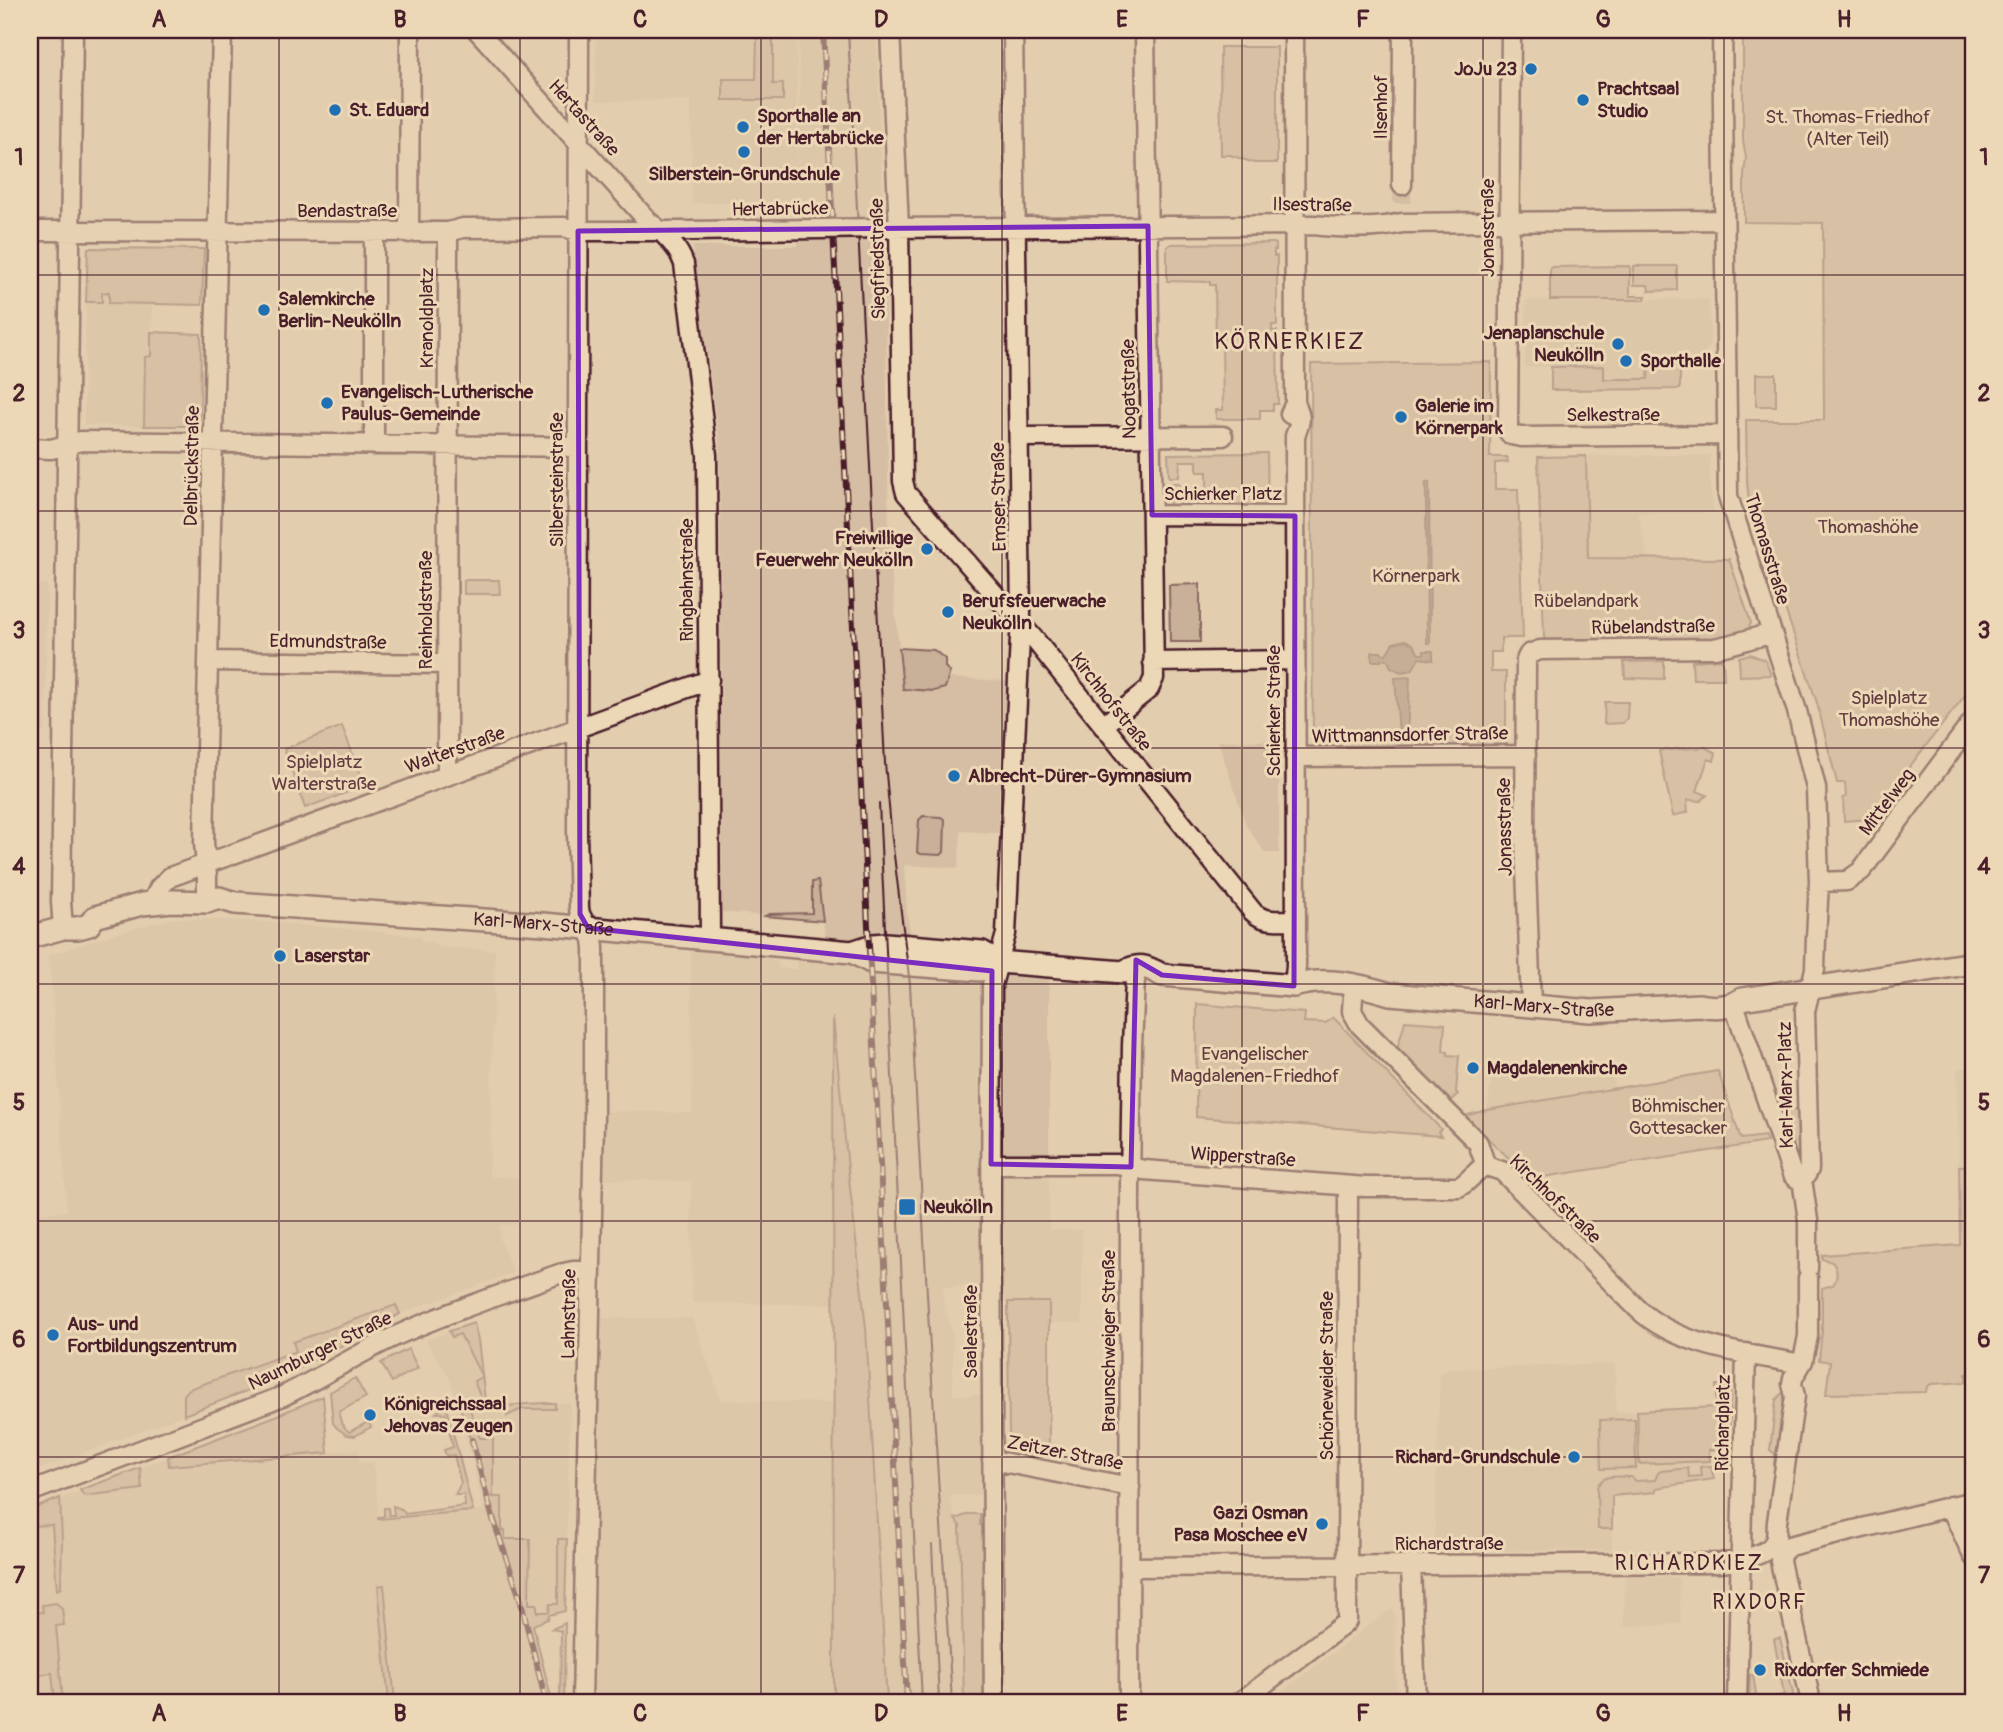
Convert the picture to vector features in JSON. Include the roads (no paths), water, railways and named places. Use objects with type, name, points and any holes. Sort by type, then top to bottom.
[{"type":"main road","name":"Karl-Marx-Straße","points":[[30,937],[63,928],[89,925],[95,917],[152,902],[207,902],[224,909],[235,903],[588,928],[852,952],[886,944],[982,952],[999,962],[1129,975],[1148,980],[1162,975],[1294,986],[1315,981],[1362,985],[1390,994]]},
{"type":"main road","name":"Karl-Marx-Straße","points":[[1294,986],[1309,993],[1353,997],[1390,994],[1600,1011],[1699,1004],[1713,997],[1730,994],[1738,1002],[1973,963]]},
{"type":"street","points":[[63,928],[61,896],[66,445],[73,30]]},
{"type":"street","name":"Delbrückstraße","points":[[207,902],[204,843],[222,30]]},
{"type":"street","points":[[410,30],[410,233]]},
{"type":"street","name":"Hertastraße","points":[[477,30],[649,222],[662,231]]},
{"type":"street","name":"Silbersteinstraße","points":[[579,30],[577,728],[579,908],[588,928]]},
{"type":"street","name":"Siegfriedstraße","points":[[890,30],[892,228],[904,487]]},
{"type":"street","name":"Emser Straße","points":[[999,962],[1006,934],[1021,624],[1013,30]]},
{"type":"street","name":"Nogatstraße","points":[[1103,726],[1149,689],[1154,678],[1145,30]]},
{"type":"street","name":"Schierker Straße","points":[[1294,30],[1295,402],[1301,415],[1301,423],[1295,436],[1294,986]]},
{"type":"street","name":"Ilsenhof","points":[[1402,30],[1402,185]]},
{"type":"street","name":"Jonasstraße","points":[[1508,426],[1511,30]]},
{"type":"street","name":"Thomasstraße","points":[[1722,30],[1727,484],[1730,509],[1797,710],[1815,778],[1819,882],[1815,969],[1811,988]]},
{"type":"street","name":"Ilsestraße","points":[[892,228],[1387,226],[1402,214],[1510,223],[1724,220]]},
{"type":"street","name":"Bendastraße","points":[[30,231],[410,233],[448,232],[463,228],[564,227],[578,231],[662,231]]},
{"type":"street","name":"Hertabrücke","points":[[662,231],[892,228]]},
{"type":"street","name":"Ringbahnstraße","points":[[662,231],[684,264],[707,455],[710,938]]},
{"type":"street","name":"Kranoldplatz","points":[[447,446],[448,232]]},
{"type":"street","points":[[374,233],[374,445]]},
{"type":"street","name":"Selkestraße","points":[[1508,426],[1511,435],[1521,437],[1726,435]]},
{"type":"street","points":[[1019,437],[1223,436]]},
{"type":"street","points":[[30,448],[51,449],[81,441],[578,446]]},
{"type":"street","name":"Reinholdstraße","points":[[447,446],[447,775]]},
{"type":"street","name":"Kirchhofstraße","points":[[904,487],[913,502],[1021,624],[1258,916],[1268,920],[1296,920]]},
{"type":"street","name":"Schierker Platz","points":[[1152,515],[1295,516]]},
{"type":"street","name":"Rübelandstraße","points":[[1533,652],[1714,648],[1772,634]]},
{"type":"street","name":"Jonasstraße","points":[[1531,1006],[1525,841],[1526,660],[1528,654],[1533,652]]},
{"type":"street","points":[[1153,662],[1296,660]]},
{"type":"street","name":"Edmundstraße","points":[[208,661],[447,664]]},
{"type":"street","name":"Walterstraße","points":[[206,864],[709,680]]},
{"type":"street","points":[[680,690],[709,710]]},
{"type":"street","name":"Mittelweg","points":[[1819,882],[1847,881],[1861,871],[1973,721]]},
{"type":"street","name":"Wittmannsdorfer Straße","points":[[1296,757],[1526,755]]},
{"type":"street","points":[[152,902],[159,888],[170,877],[206,864]]},
{"type":"street","name":"Lahnstraße","points":[[582,1702],[594,1117],[594,948],[588,928]]},
{"type":"street","name":"Saalestraße","points":[[994,1702],[992,985],[999,962]]},
{"type":"street","name":"Braunschweiger Straße","points":[[1129,975],[1132,1046],[1129,1702]]},
{"type":"street","name":"Karl-Marx-Platz","points":[[1801,1364],[1808,1332],[1808,1220],[1802,1179],[1809,1169],[1805,1011],[1811,988]]},
{"type":"street","name":"Kirchhofstraße","points":[[1353,997],[1352,1010],[1360,1025],[1478,1143],[1486,1166],[1502,1171],[1646,1317],[1676,1333],[1739,1352]]},
{"type":"street","name":"Karl-Marx-Platz","points":[[1738,1002],[1792,1174],[1802,1179]]},
{"type":"street","name":"Wipperstraße","points":[[991,1164],[1118,1164],[1146,1170],[1348,1186],[1459,1186],[1486,1166]]},
{"type":"street","name":"Schöneweider Straße","points":[[1240,1702],[1347,1621],[1348,1186]]},
{"type":"street","name":"Naumburger Straße","points":[[30,1492],[283,1396],[391,1338],[436,1318],[559,1274],[591,1271]]},
{"type":"street","name":"Richardplatz","points":[[1737,1702],[1741,1560],[1739,1352],[1801,1364]]},
{"type":"street","points":[[1801,1364],[1792,1384],[1795,1396],[1777,1537],[1772,1547],[1811,1702]]},
{"type":"street","name":"Zeitzer Straße","points":[[992,1460],[1130,1487]]},
{"type":"street","name":"Richardstraße","points":[[1129,1567],[1715,1563],[1774,1556],[1781,1554],[1789,1546],[1973,1501]]},
{"type":"street","points":[[1950,1506],[1973,1556]]},
{"type":"street","points":[[1411,1565],[1416,1702]]},
{"type":"tunnel","points":[[1402,185],[1402,206]]},
{"type":"tram line","points":[[848,30],[885,763],[910,985],[952,1702]]},
{"type":"tram line","points":[[879,804],[922,1702]]},
{"type":"tram line","points":[[932,1545],[939,1702]]},
{"type":"railway","points":[[823,30],[907,1702]]},
{"type":"railway","points":[[472,1440],[492,1516],[520,1598],[546,1702]]},
{"type":"place","name":"JoJu 23","points":[[1531,69]]},
{"type":"place","name":"Prachtsaal Studio","points":[[1583,100]]},
{"type":"place","name":"St. Eduard","points":[[335,110]]},
{"type":"place","name":"Sporthalle an der Hertabrücke","points":[[743,127]]},
{"type":"place","name":"Silberstein-Grundschule","points":[[744,152]]},
{"type":"place","name":"Salemkirche Berlin-Neukölln","points":[[264,310]]},
{"type":"place","name":"Jenaplanschule Neukölln","points":[[1618,344]]},
{"type":"place","name":"Sporthalle","points":[[1626,361]]},
{"type":"place","name":"Evangelisch-Lutherische Paulus-Gemeinde","points":[[327,403]]},
{"type":"place","name":"Galerie im Körnerpark","points":[[1401,417]]},
{"type":"place","name":"Freiwillige Feuerwehr Neukölln","points":[[927,549]]},
{"type":"place","name":"Berufsfeuerwache Neukölln","points":[[948,612]]},
{"type":"place","name":"Albrecht-Dürer-Gymnasium","points":[[954,776]]},
{"type":"place","name":"Laserstar","points":[[280,956]]},
{"type":"place","name":"Magdalenenkirche","points":[[1473,1068]]},
{"type":"place","name":"Neukölln","points":[[907,1207]]},
{"type":"place","name":"Aus- und Fortbildungszentrum","points":[[53,1335]]},
{"type":"place","name":"Königreichssaal Jehovas Zeugen","points":[[370,1415]]},
{"type":"place","name":"Richard-Grundschule","points":[[1574,1457]]},
{"type":"place","name":"Gazi Osman Pasa Moschee eV","points":[[1322,1524]]},
{"type":"place","name":"Rixdorfer Schmiede","points":[[1760,1670]]},
{"type":"district","name":"KÖRNERKIEZ","points":[[1290,341]]},
{"type":"district","name":"RICHARDKIEZ","points":[[1689,1563]]},
{"type":"district","name":"RIXDORF","points":[[1760,1602]]},
{"type":"park label","name":"St. Thomas-Friedhof (Alter Teil)","points":[[1848,128]]},
{"type":"park label","name":"Thomashöhe","points":[[1868,527]]},
{"type":"park label","name":"Körnerpark","points":[[1416,576]]},
{"type":"park label","name":"Rübelandpark","points":[[1586,601]]},
{"type":"park label","name":"Spielplatz Thomashöhe","points":[[1889,709]]},
{"type":"park label","name":"Spielplatz Walterstraße","points":[[324,773]]},
{"type":"park label","name":"Evangelischer Magdalenen-Friedhof","points":[[1255,1065]]},
{"type":"park label","name":"Böhmischer Gottesacker","points":[[1678,1117]]}]
